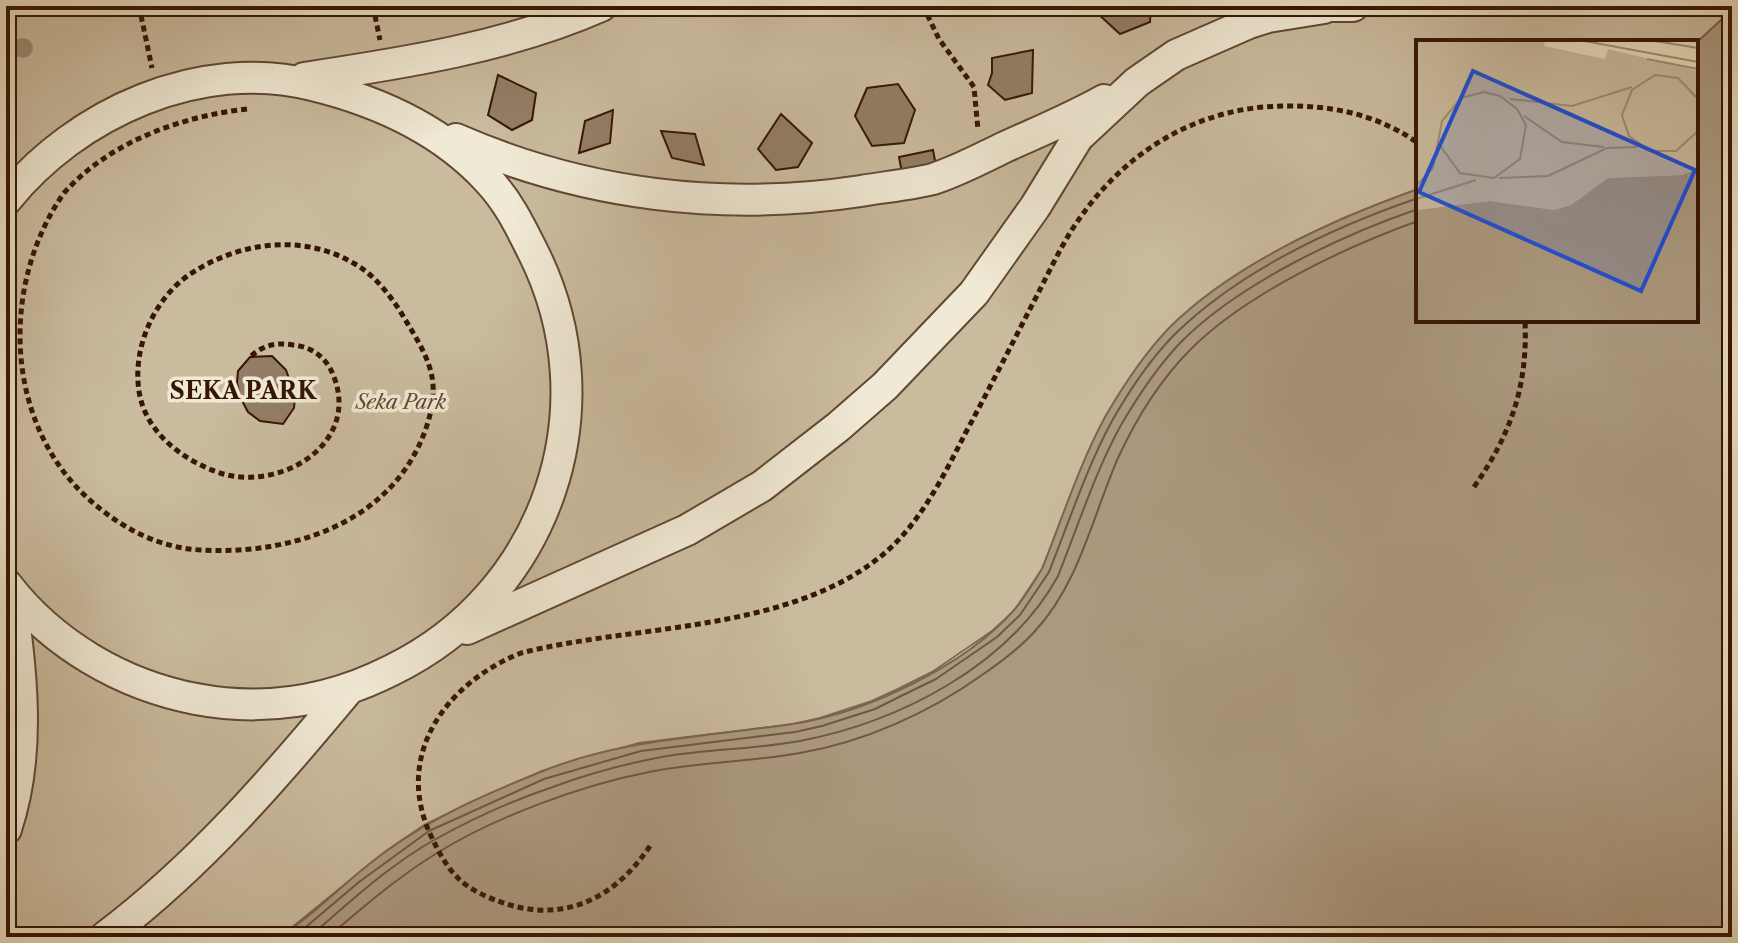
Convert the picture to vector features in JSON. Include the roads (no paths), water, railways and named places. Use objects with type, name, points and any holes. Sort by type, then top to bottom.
[{"type":"street","points":[[6,200],[28,174],[79,134],[130,104],[218,81],[290,80],[386,66],[546,27],[601,6]]},
{"type":"street","points":[[290,80],[351,95],[504,159],[572,180],[690,199],[787,200],[919,182],[978,160],[1088,109],[1137,82],[1176,55],[1249,23],[1331,7]]},
{"type":"street","points":[[446,638],[687,530],[762,486],[838,427],[885,386],[974,293],[1035,207],[1078,137],[1137,82]]},
{"type":"street","points":[[8,587],[38,620],[95,662],[121,676],[182,697],[242,705],[286,703],[348,690],[409,662],[446,638],[481,607],[507,576],[527,547],[543,515],[564,432],[567,374],[555,304],[538,261],[502,195],[474,165],[444,140],[398,114]]},
{"type":"street","points":[[6,829],[16,785],[23,716],[23,691],[8,587]]},
{"type":"street","points":[[105,937],[144,907],[220,835],[297,752],[348,690]]},
{"type":"water","points":[[1732,10],[1732,937],[280,937],[405,838],[460,807],[518,781],[569,762],[631,746],[821,718],[882,698],[942,668],[994,630],[1026,595],[1042,569],[1079,473],[1105,417],[1143,359],[1169,328],[1194,305],[1253,264],[1353,215],[1416,190],[1416,322],[1698,322],[1698,41]]},
{"type":"district","name":"SEKA PARK","points":[[243,391]]},
{"type":"park label","name":"Seka Park","points":[[401,402]]}]
